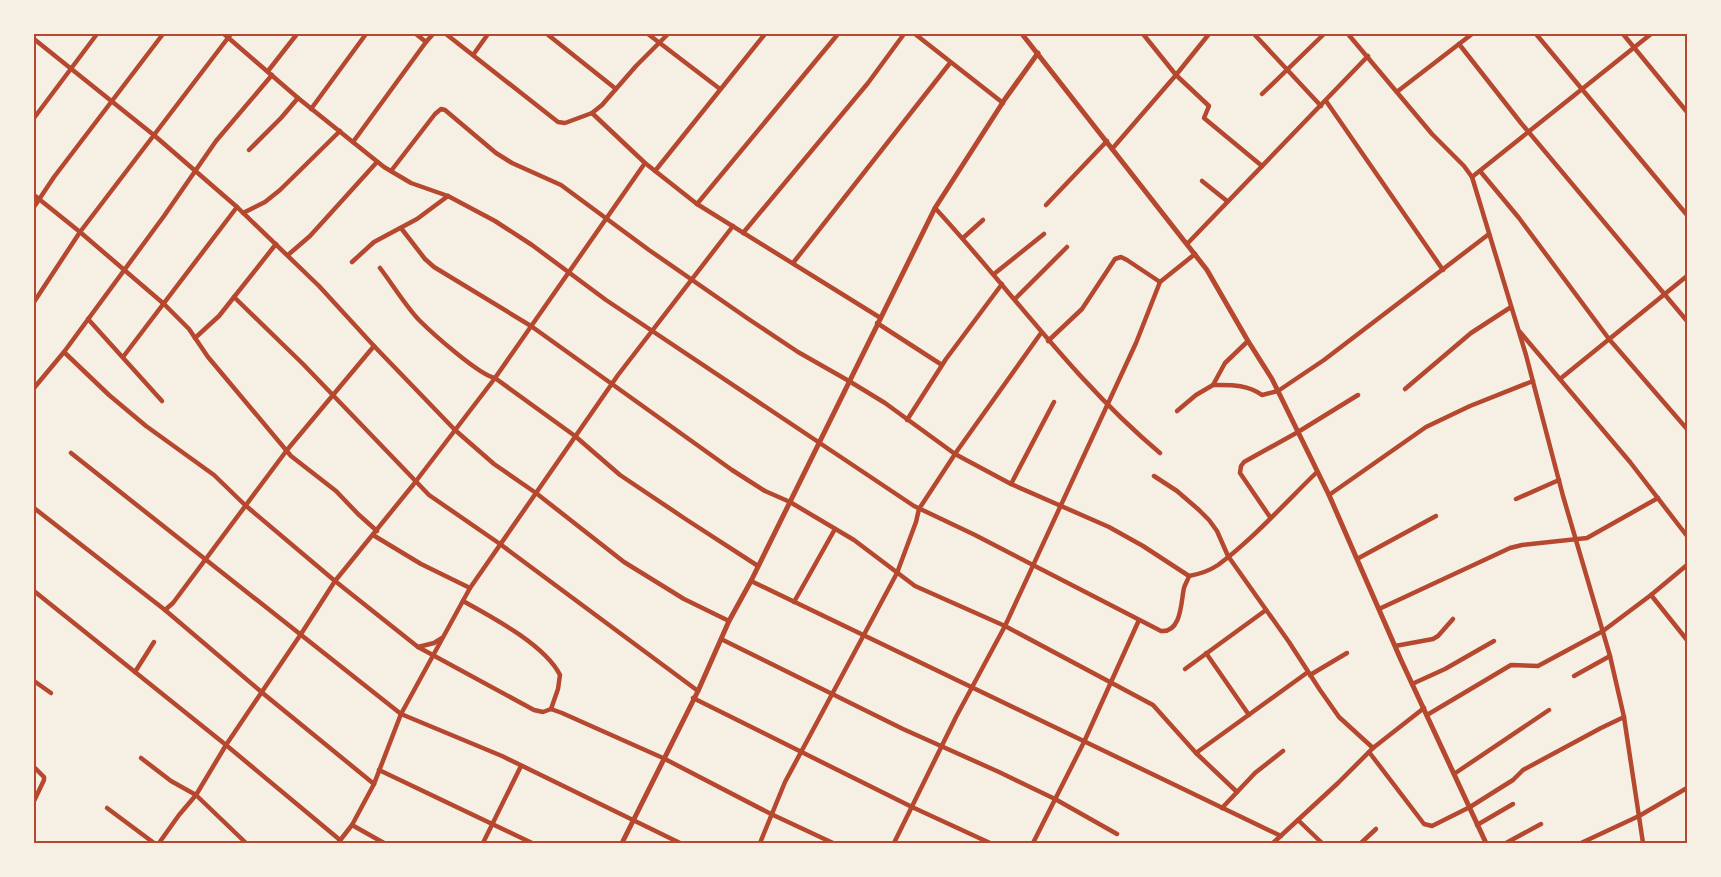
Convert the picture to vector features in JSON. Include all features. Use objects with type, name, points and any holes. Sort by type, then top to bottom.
[{"type":"street","points":[[34,118],[97,34]]},
{"type":"street","points":[[34,207],[54,177],[163,34]]},
{"type":"street","points":[[34,388],[64,352],[216,141],[270,73],[297,34]]},
{"type":"street","points":[[311,109],[366,34]]},
{"type":"street","points":[[416,34],[426,42]]},
{"type":"street","points":[[353,142],[433,34]]},
{"type":"street","points":[[446,34],[558,122],[566,123],[592,113],[668,34]]},
{"type":"street","points":[[473,54],[488,34]]},
{"type":"street","points":[[547,34],[616,90]]},
{"type":"street","points":[[648,34],[720,89]]},
{"type":"street","points":[[654,172],[766,34]]},
{"type":"street","points":[[697,204],[838,34]]},
{"type":"street","points":[[743,233],[868,83],[904,34]]},
{"type":"street","points":[[915,34],[1003,103]]},
{"type":"street","points":[[1022,34],[1207,270],[1278,391],[1329,495],[1412,684],[1486,843]]},
{"type":"street","points":[[1143,34],[1176,75],[1209,106],[1204,118],[1262,166]]},
{"type":"street","points":[[1112,149],[1176,75],[1208,34]]},
{"type":"street","points":[[1254,34],[1321,106]]},
{"type":"street","points":[[1262,94],[1324,34]]},
{"type":"street","points":[[1348,34],[1398,91],[1432,134],[1464,166],[1472,177],[1533,381],[1559,480],[1610,656],[1624,718],[1643,843]]},
{"type":"street","points":[[1398,91],[1472,34]]},
{"type":"street","points":[[1536,34],[1687,215]]},
{"type":"street","points":[[1623,34],[1687,112]]},
{"type":"street","points":[[1472,177],[1651,34]]},
{"type":"street","points":[[34,302],[80,232],[155,136],[228,35],[298,98],[377,162],[411,183],[448,196],[532,245],[568,273],[818,443],[919,509],[975,535],[1032,566],[1162,631],[1169,630],[1177,621],[1182,610],[1184,586],[1190,576]]},
{"type":"street","points":[[34,39],[155,136],[237,207],[320,286],[374,346],[455,430],[494,464],[536,493],[624,562],[684,599],[729,621]]},
{"type":"street","points":[[1458,44],[1528,132],[1687,321]]},
{"type":"street","points":[[622,843],[698,691],[729,621],[935,208],[1038,53]]},
{"type":"street","points":[[1187,244],[1368,56]]},
{"type":"street","points":[[793,263],[950,63]]},
{"type":"street","points":[[249,150],[298,98]]},
{"type":"street","points":[[1326,101],[1443,270]]},
{"type":"street","points":[[391,171],[435,114],[443,109],[496,153],[512,163],[561,185],[606,220],[798,352],[885,403],[955,454],[1011,484],[1109,527],[1190,576],[1204,573],[1217,566],[1317,472]]},
{"type":"street","points":[[592,113],[654,172],[697,204],[880,317]]},
{"type":"street","points":[[243,213],[265,202],[280,190],[340,131]]},
{"type":"street","points":[[1046,205],[1107,141]]},
{"type":"street","points":[[288,255],[310,236],[377,162]]},
{"type":"street","points":[[159,843],[179,814],[196,795],[226,745],[335,581],[416,482],[495,378],[645,163]]},
{"type":"street","points":[[1480,171],[1519,218],[1609,339],[1687,428]]},
{"type":"street","points":[[1202,181],[1227,201]]},
{"type":"street","points":[[34,195],[164,304],[189,330],[208,356],[297,461],[317,474],[377,530]]},
{"type":"street","points":[[352,262],[374,242],[417,219],[448,196]]},
{"type":"street","points":[[123,357],[237,207]]},
{"type":"street","points":[[935,208],[994,274],[1048,341],[1132,430],[1160,453]]},
{"type":"street","points":[[963,238],[983,220]]},
{"type":"street","points":[[34,590],[226,745],[339,842],[352,825],[374,784],[401,714],[470,588],[612,384],[733,226]]},
{"type":"street","points":[[401,228],[425,259],[434,267],[531,326],[732,470],[765,491],[790,502],[854,540],[915,586],[1005,626],[1153,705],[1196,753],[1237,792]]},
{"type":"street","points":[[994,274],[1044,234]]},
{"type":"street","points":[[1213,385],[1244,386],[1262,395],[1278,391],[1324,360],[1489,234]]},
{"type":"street","points":[[195,338],[219,316],[276,244]]},
{"type":"street","points":[[1015,300],[1067,246]]},
{"type":"street","points":[[894,843],[972,686],[1005,626],[1136,343],[1160,282],[1195,254]]},
{"type":"street","points":[[1048,341],[1082,309],[1115,259],[1121,257],[1127,260],[1160,282]]},
{"type":"street","points":[[380,268],[419,320],[472,365],[488,377],[495,378],[575,436],[620,475],[758,566]]},
{"type":"street","points":[[1560,379],[1687,276]]},
{"type":"street","points":[[907,420],[942,365],[987,301],[1002,284]]},
{"type":"street","points":[[234,297],[430,495],[500,544],[698,691]]},
{"type":"street","points":[[1405,389],[1471,333],[1511,307]]},
{"type":"street","points":[[88,319],[162,401]]},
{"type":"street","points":[[877,323],[942,365]]},
{"type":"street","points":[[1518,330],[1658,498],[1687,536]]},
{"type":"street","points":[[760,843],[785,782],[897,573],[919,509],[955,454],[1042,333]]},
{"type":"street","points":[[1177,411],[1196,395],[1213,385],[1225,363],[1248,342]]},
{"type":"street","points":[[165,610],[173,603],[287,450],[374,346]]},
{"type":"street","points":[[64,352],[109,395],[146,426],[214,475],[245,505],[335,581],[418,647],[534,710],[542,712],[551,709],[562,712],[663,758],[771,814],[833,843]]},
{"type":"street","points":[[1329,495],[1426,427],[1470,406],[1533,381]]},
{"type":"street","points":[[1270,517],[1240,473],[1241,466],[1244,462],[1358,395]]},
{"type":"street","points":[[1011,484],[1054,402]]},
{"type":"street","points":[[71,453],[401,714],[502,756],[680,843]]},
{"type":"street","points":[[1154,476],[1199,510],[1217,531],[1228,556],[1339,717],[1371,750],[1424,824],[1432,826],[1470,807],[1513,780],[1523,770],[1601,728],[1624,718]]},
{"type":"street","points":[[1516,499],[1559,480]]},
{"type":"street","points":[[1379,608],[1510,548],[1594,535],[1658,498]]},
{"type":"street","points":[[34,508],[165,610],[261,693],[374,784]]},
{"type":"street","points":[[1357,559],[1436,516]]},
{"type":"street","points":[[794,602],[835,528]]},
{"type":"street","points":[[373,535],[421,564],[470,588]]},
{"type":"street","points":[[1427,715],[1511,665],[1538,666],[1603,631],[1687,565]]},
{"type":"street","points":[[751,580],[863,636],[972,686],[1281,836]]},
{"type":"street","points":[[1651,595],[1687,640]]},
{"type":"street","points":[[463,601],[494,618],[528,641],[554,664],[560,675],[558,689],[551,709]]},
{"type":"street","points":[[1185,669],[1266,610]]},
{"type":"street","points":[[1395,646],[1433,639],[1453,619]]},
{"type":"street","points":[[1033,843],[1084,742],[1139,620]]},
{"type":"street","points":[[418,647],[434,642],[444,636]]},
{"type":"street","points":[[721,639],[903,729],[1055,799],[1117,834]]},
{"type":"street","points":[[1412,684],[1445,669],[1494,641]]},
{"type":"street","points":[[135,672],[154,642]]},
{"type":"street","points":[[1206,653],[1249,715]]},
{"type":"street","points":[[1196,753],[1309,674],[1347,653]]},
{"type":"street","points":[[1574,676],[1610,656]]},
{"type":"street","points":[[34,681],[51,693]]},
{"type":"street","points":[[693,698],[912,807],[990,843]]},
{"type":"street","points":[[1273,843],[1371,750],[1424,708]]},
{"type":"street","points":[[1454,774],[1549,710]]},
{"type":"street","points":[[1222,808],[1256,773],[1283,751]]},
{"type":"street","points":[[141,758],[171,781],[196,795],[246,843]]},
{"type":"street","points":[[483,843],[521,766]]},
{"type":"street","points":[[34,767],[44,777],[44,780],[34,801]]},
{"type":"street","points":[[379,770],[532,843]]},
{"type":"street","points":[[1581,843],[1639,816],[1687,788]]},
{"type":"street","points":[[1478,824],[1513,804]]},
{"type":"street","points":[[107,808],[154,843]]},
{"type":"street","points":[[1298,820],[1322,843]]},
{"type":"street","points":[[1506,843],[1541,824]]},
{"type":"street","points":[[352,825],[384,843]]},
{"type":"street","points":[[1360,843],[1376,829]]}]
